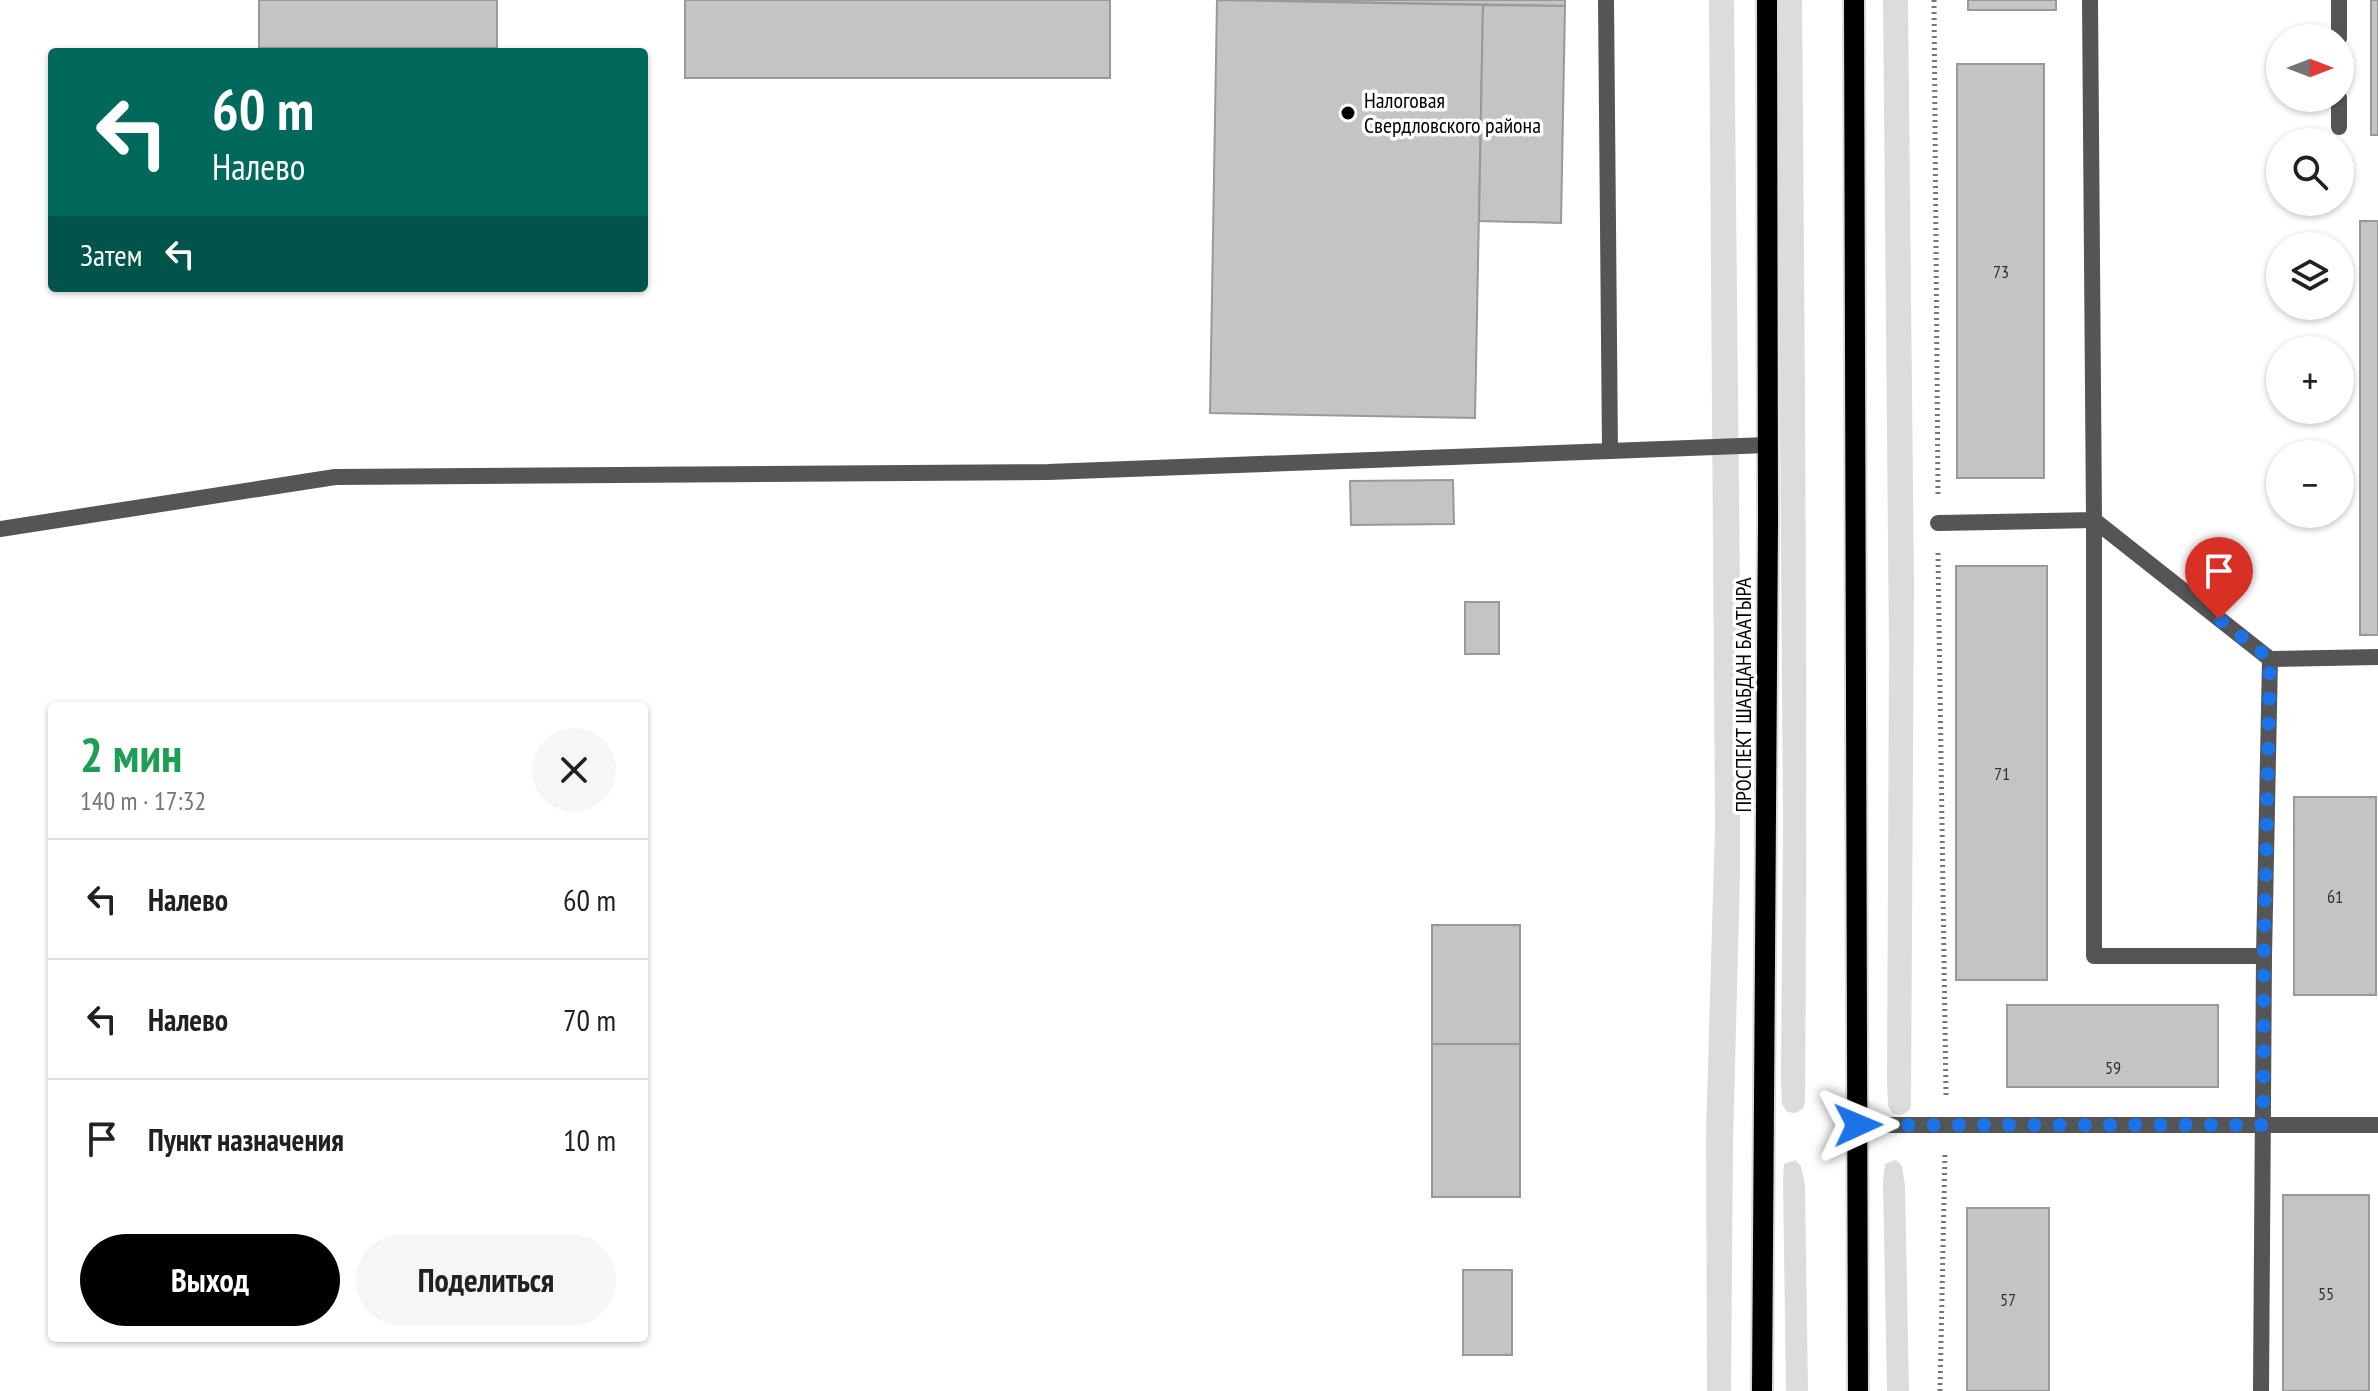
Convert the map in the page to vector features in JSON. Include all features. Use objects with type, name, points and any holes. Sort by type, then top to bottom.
[{"type":"main road","name":"ПРОСПЕКТ ШАБДАН БААТЫРА","points":[[1762,1391],[1767,0]]},
{"type":"main road","points":[[1854,0],[1858,1391]]},
{"type":"street","points":[[1606,0],[1610,451]]},
{"type":"street","points":[[2090,0],[2094,956],[2264,956]]},
{"type":"street","points":[[2339,0],[2339,24]]},
{"type":"street","points":[[2339,112],[2339,127]]},
{"type":"street","points":[[0,529],[335,477],[1048,472],[1767,445]]},
{"type":"street","points":[[1938,523],[2094,520],[2270,659],[2378,657]]},
{"type":"street","points":[[2261,1391],[2270,659]]},
{"type":"street","points":[[1858,1125],[2378,1125]]},
{"type":"path","points":[[1934,0],[1946,1123],[1940,1391]]},
{"type":"shaded area","points":[[1709,0],[1734,0],[1740,875],[1731,1391],[1707,1391],[1706,1136],[1715,825]]},
{"type":"shaded area","points":[[1777,0],[1802,0],[1805,1102],[1803,1109],[1795,1113],[1787,1112],[1782,1104],[1781,1080],[1783,818]]},
{"type":"shaded area","points":[[1883,0],[1908,0],[1914,585],[1911,1104],[1910,1110],[1902,1115],[1893,1114],[1888,1106],[1887,1082],[1889,651]]},
{"type":"shaded area","points":[[1795,1160],[1801,1166],[1805,1185],[1808,1391],[1786,1391],[1783,1181],[1784,1164]]},
{"type":"shaded area","points":[[1896,1160],[1902,1166],[1905,1185],[1909,1391],[1887,1391],[1883,1182],[1885,1164]]},
{"type":"building","points":[[259,0],[497,0],[497,48],[259,48]]},
{"type":"building","points":[[685,0],[1110,0],[1110,78],[685,78]]},
{"type":"building","points":[[1217,0],[1565,0],[1565,6]]},
{"type":"building","name":"Налоговая Свердловского района","points":[[1217,0],[1483,5],[1475,418],[1210,413]]},
{"type":"building","points":[[1968,0],[2056,0],[2056,10],[1968,10]]},
{"type":"building","points":[[2371,0],[2378,0],[2378,135],[2371,135]]},
{"type":"building","points":[[1483,5],[1565,6],[1561,223],[1479,221]]},
{"type":"building","points":[[1957,64],[2044,64],[2044,478],[1957,478]]},
{"type":"building","points":[[2360,221],[2378,221],[2378,635],[2360,635]]},
{"type":"building","points":[[1453,480],[1454,524],[1351,525],[1350,481]]},
{"type":"building","points":[[1956,566],[2047,566],[2047,980],[1956,980]]},
{"type":"building","points":[[1465,602],[1499,602],[1499,654],[1465,654]]},
{"type":"building","points":[[2294,797],[2376,797],[2376,995],[2294,995]]},
{"type":"building","points":[[1432,925],[1520,925],[1520,1044],[1432,1044]]},
{"type":"building","points":[[2007,1005],[2218,1005],[2218,1087],[2007,1087]]},
{"type":"building","points":[[1432,1044],[1520,1044],[1520,1197],[1432,1197]]},
{"type":"building","points":[[2283,1195],[2369,1195],[2369,1391],[2283,1391]]},
{"type":"building","points":[[1967,1208],[2049,1208],[2049,1391],[1967,1391]]},
{"type":"building","points":[[1463,1270],[1512,1270],[1512,1355],[1463,1355]]},
{"type":"place","name":"Налоговая Свердловского района","points":[[1348,113]]},
{"type":"route","points":[[1858,1125],[2263,1125],[2270,659],[2219,619]]}]
